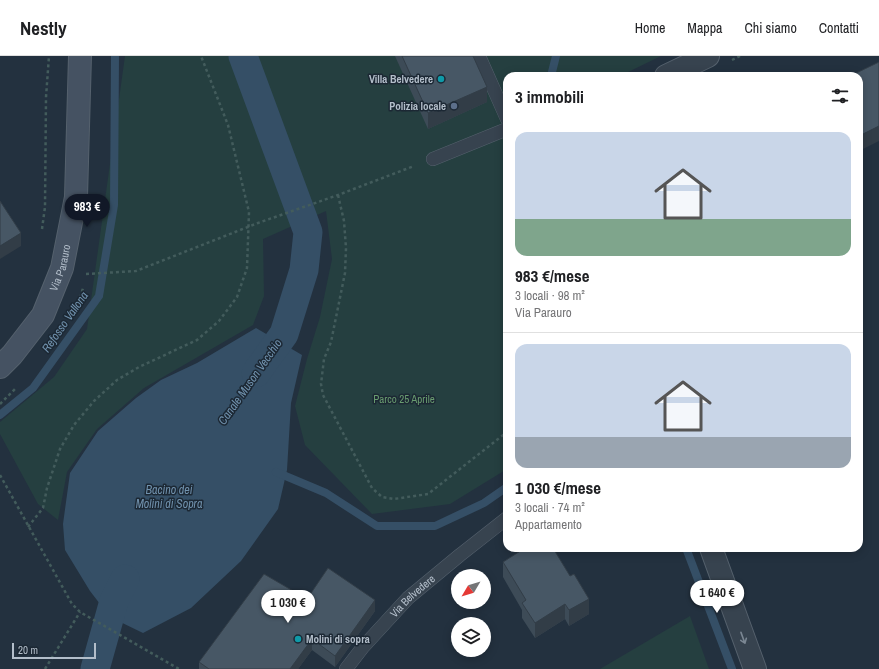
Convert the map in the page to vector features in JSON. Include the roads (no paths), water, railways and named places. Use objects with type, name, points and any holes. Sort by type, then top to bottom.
[{"type":"main road","name":"Via Parauro","points":[[0,367],[12,355],[43,315],[62,268],[76,197],[80,56]]},
{"type":"street","points":[[674,72],[708,56]]},
{"type":"street","points":[[713,552],[754,669]]},
{"type":"lane","points":[[479,56],[503,110]]},
{"type":"lane","points":[[433,159],[503,131]]},
{"type":"lane","name":"Via Belvedere","points":[[346,669],[363,647],[408,598],[503,521]]},
{"type":"water","name":"Bacino dei Molini di Sopra","points":[[256,328],[302,355],[291,403],[287,470],[278,509],[241,561],[191,608],[143,633],[110,617],[90,591],[65,550],[63,524],[70,473],[98,431],[136,398],[161,380],[197,363]]},
{"type":"waterway","name":"Refosso Vallona","points":[[0,415],[33,388],[99,296],[114,205],[115,56]]},
{"type":"waterway","name":"Canale Muson Vecchio","points":[[243,56],[308,232],[304,270],[284,334],[256,373]]},
{"type":"waterway","points":[[552,72],[556,56]]},
{"type":"waterway","points":[[276,472],[326,493],[377,526],[435,526],[484,503],[503,490]]},
{"type":"waterway","points":[[688,552],[732,669]]},
{"type":"waterway","name":"Canale Muson Vecchio","points":[[95,669],[114,601],[125,579]]},
{"type":"place","name":"Villa Belvedere","points":[[441,79]]},
{"type":"place","name":"Polizia locale","points":[[454,106]]},
{"type":"place","name":"Molini di sopra","points":[[298,639]]},
{"type":"park label","name":"Parco 25 Aprile","points":[[404,399]]}]
